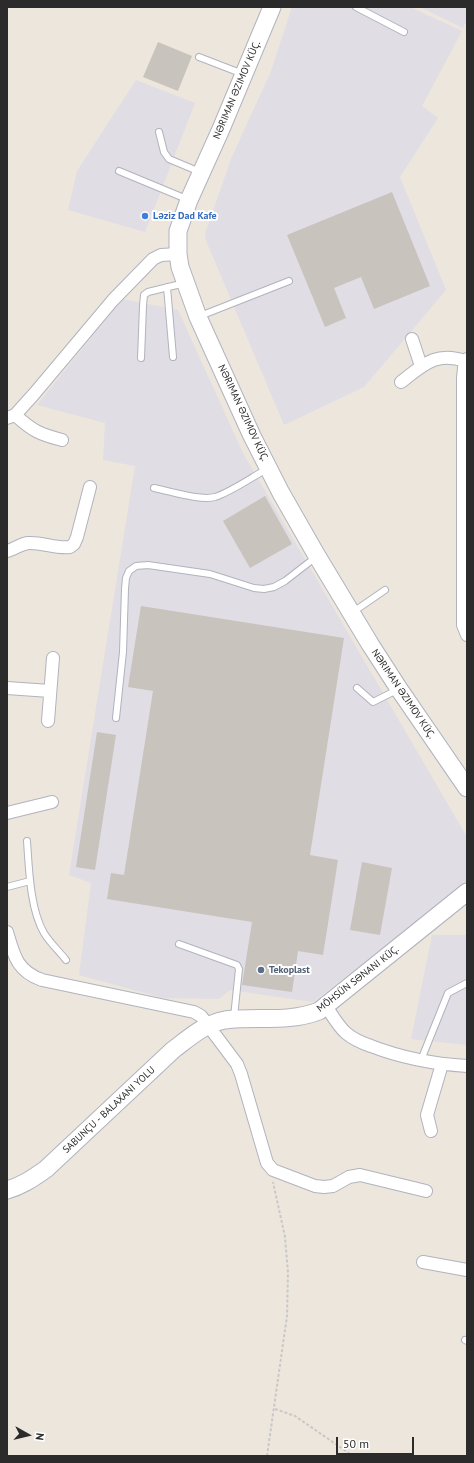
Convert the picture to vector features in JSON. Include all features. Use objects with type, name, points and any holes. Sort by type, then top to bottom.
[{"type":"main road","name":"NƏRIMAN ƏZIMOV KÜÇ.","points":[[272,7],[189,200],[178,231],[178,254],[185,283],[198,317],[268,468],[317,556],[398,689],[467,788]]},
{"type":"main road","name":"MÖHSÜN SƏNANI KÜÇ.","points":[[7,1190],[32,1179],[46,1169],[172,1050],[195,1033],[217,1022],[234,1019],[284,1019],[311,1014],[326,1006],[467,892]]},
{"type":"street","points":[[62,440],[42,435],[11,416],[34,394],[113,300],[153,259],[162,255],[178,254]]},
{"type":"street","points":[[412,340],[420,366]]},
{"type":"street","points":[[401,382],[420,366],[430,361],[439,358],[456,358],[466,360],[463,378],[465,574],[463,625],[467,635]]},
{"type":"street","points":[[7,551],[22,544],[29,543],[70,548],[74,544],[77,537],[90,487]]},
{"type":"street","points":[[48,721],[52,658]]},
{"type":"street","points":[[7,688],[50,691]]},
{"type":"street","points":[[7,813],[52,802]]},
{"type":"street","points":[[7,932],[15,958],[23,969],[31,976],[42,980],[194,1012],[201,1016],[236,1064],[241,1074],[267,1163],[273,1170],[315,1186],[333,1186],[349,1177],[360,1176],[426,1191]]},
{"type":"street","points":[[326,1006],[346,1034],[358,1041],[386,1052],[442,1064],[467,1066]]},
{"type":"street","points":[[431,1131],[427,1114],[442,1064]]},
{"type":"street","points":[[423,1262],[467,1270]]},
{"type":"lane","points":[[356,7],[404,32]]},
{"type":"lane","points":[[199,57],[244,75]]},
{"type":"lane","points":[[159,132],[164,152],[169,159],[202,172]]},
{"type":"lane","points":[[119,171],[189,200]]},
{"type":"lane","points":[[198,317],[289,281]]},
{"type":"lane","points":[[141,358],[144,295],[148,292],[185,283]]},
{"type":"lane","points":[[167,287],[172,357]]},
{"type":"lane","points":[[154,488],[203,498],[215,497],[268,468]]},
{"type":"lane","points":[[116,718],[123,652],[125,589],[126,578],[129,571],[136,566],[148,565],[210,574],[254,588],[264,589],[274,587],[285,581],[317,556]]},
{"type":"lane","points":[[351,613],[385,590]]},
{"type":"lane","points":[[357,688],[373,702],[398,689]]},
{"type":"lane","points":[[28,842],[30,881],[37,914],[45,934],[66,960]]},
{"type":"lane","points":[[7,887],[30,881]]},
{"type":"lane","points":[[179,944],[237,965],[239,969],[234,1019]]},
{"type":"lane","points":[[421,1060],[448,993],[467,983]]},
{"type":"path","points":[[267,1456],[275,1409],[287,1316],[288,1273],[285,1237],[273,1183],[273,1170]]},
{"type":"path","points":[[275,1409],[295,1416],[353,1456]]},
{"type":"shaded area","points":[[292,7],[410,7],[462,31],[422,106],[438,118],[400,177],[446,290],[364,387],[284,425],[205,238],[206,231],[231,159],[271,71]]},
{"type":"shaded area","points":[[420,7],[467,7],[467,20],[463,28]]},
{"type":"shaded area","points":[[136,80],[195,103],[145,232],[68,210],[77,171]]},
{"type":"shaded area","points":[[122,299],[178,310],[243,453],[467,837],[467,882],[313,1002],[230,990],[219,999],[163,998],[79,975],[91,883],[69,875],[135,466],[103,460],[105,423],[37,405]]},
{"type":"shaded area","points":[[432,935],[467,935],[467,1045],[411,1039]]},
{"type":"building","points":[[158,42],[192,56],[178,91],[143,77]]},
{"type":"building","points":[[392,192],[430,286],[374,309],[361,277],[334,288],[346,318],[325,327],[287,235]]},
{"type":"building","points":[[265,496],[292,544],[250,568],[223,521]]},
{"type":"building","points":[[141,606],[344,638],[310,855],[338,860],[323,955],[298,951],[292,992],[242,985],[252,922],[107,899],[111,873],[124,875],[153,691],[128,687]]},
{"type":"building","points":[[97,732],[116,735],[95,870],[76,867]]},
{"type":"building","points":[[362,862],[392,868],[380,935],[350,930]]},
{"type":"place","name":"Ləziz Dad Kafe","points":[[145,216]]},
{"type":"place","name":"Tekoplast","points":[[261,970]]}]
